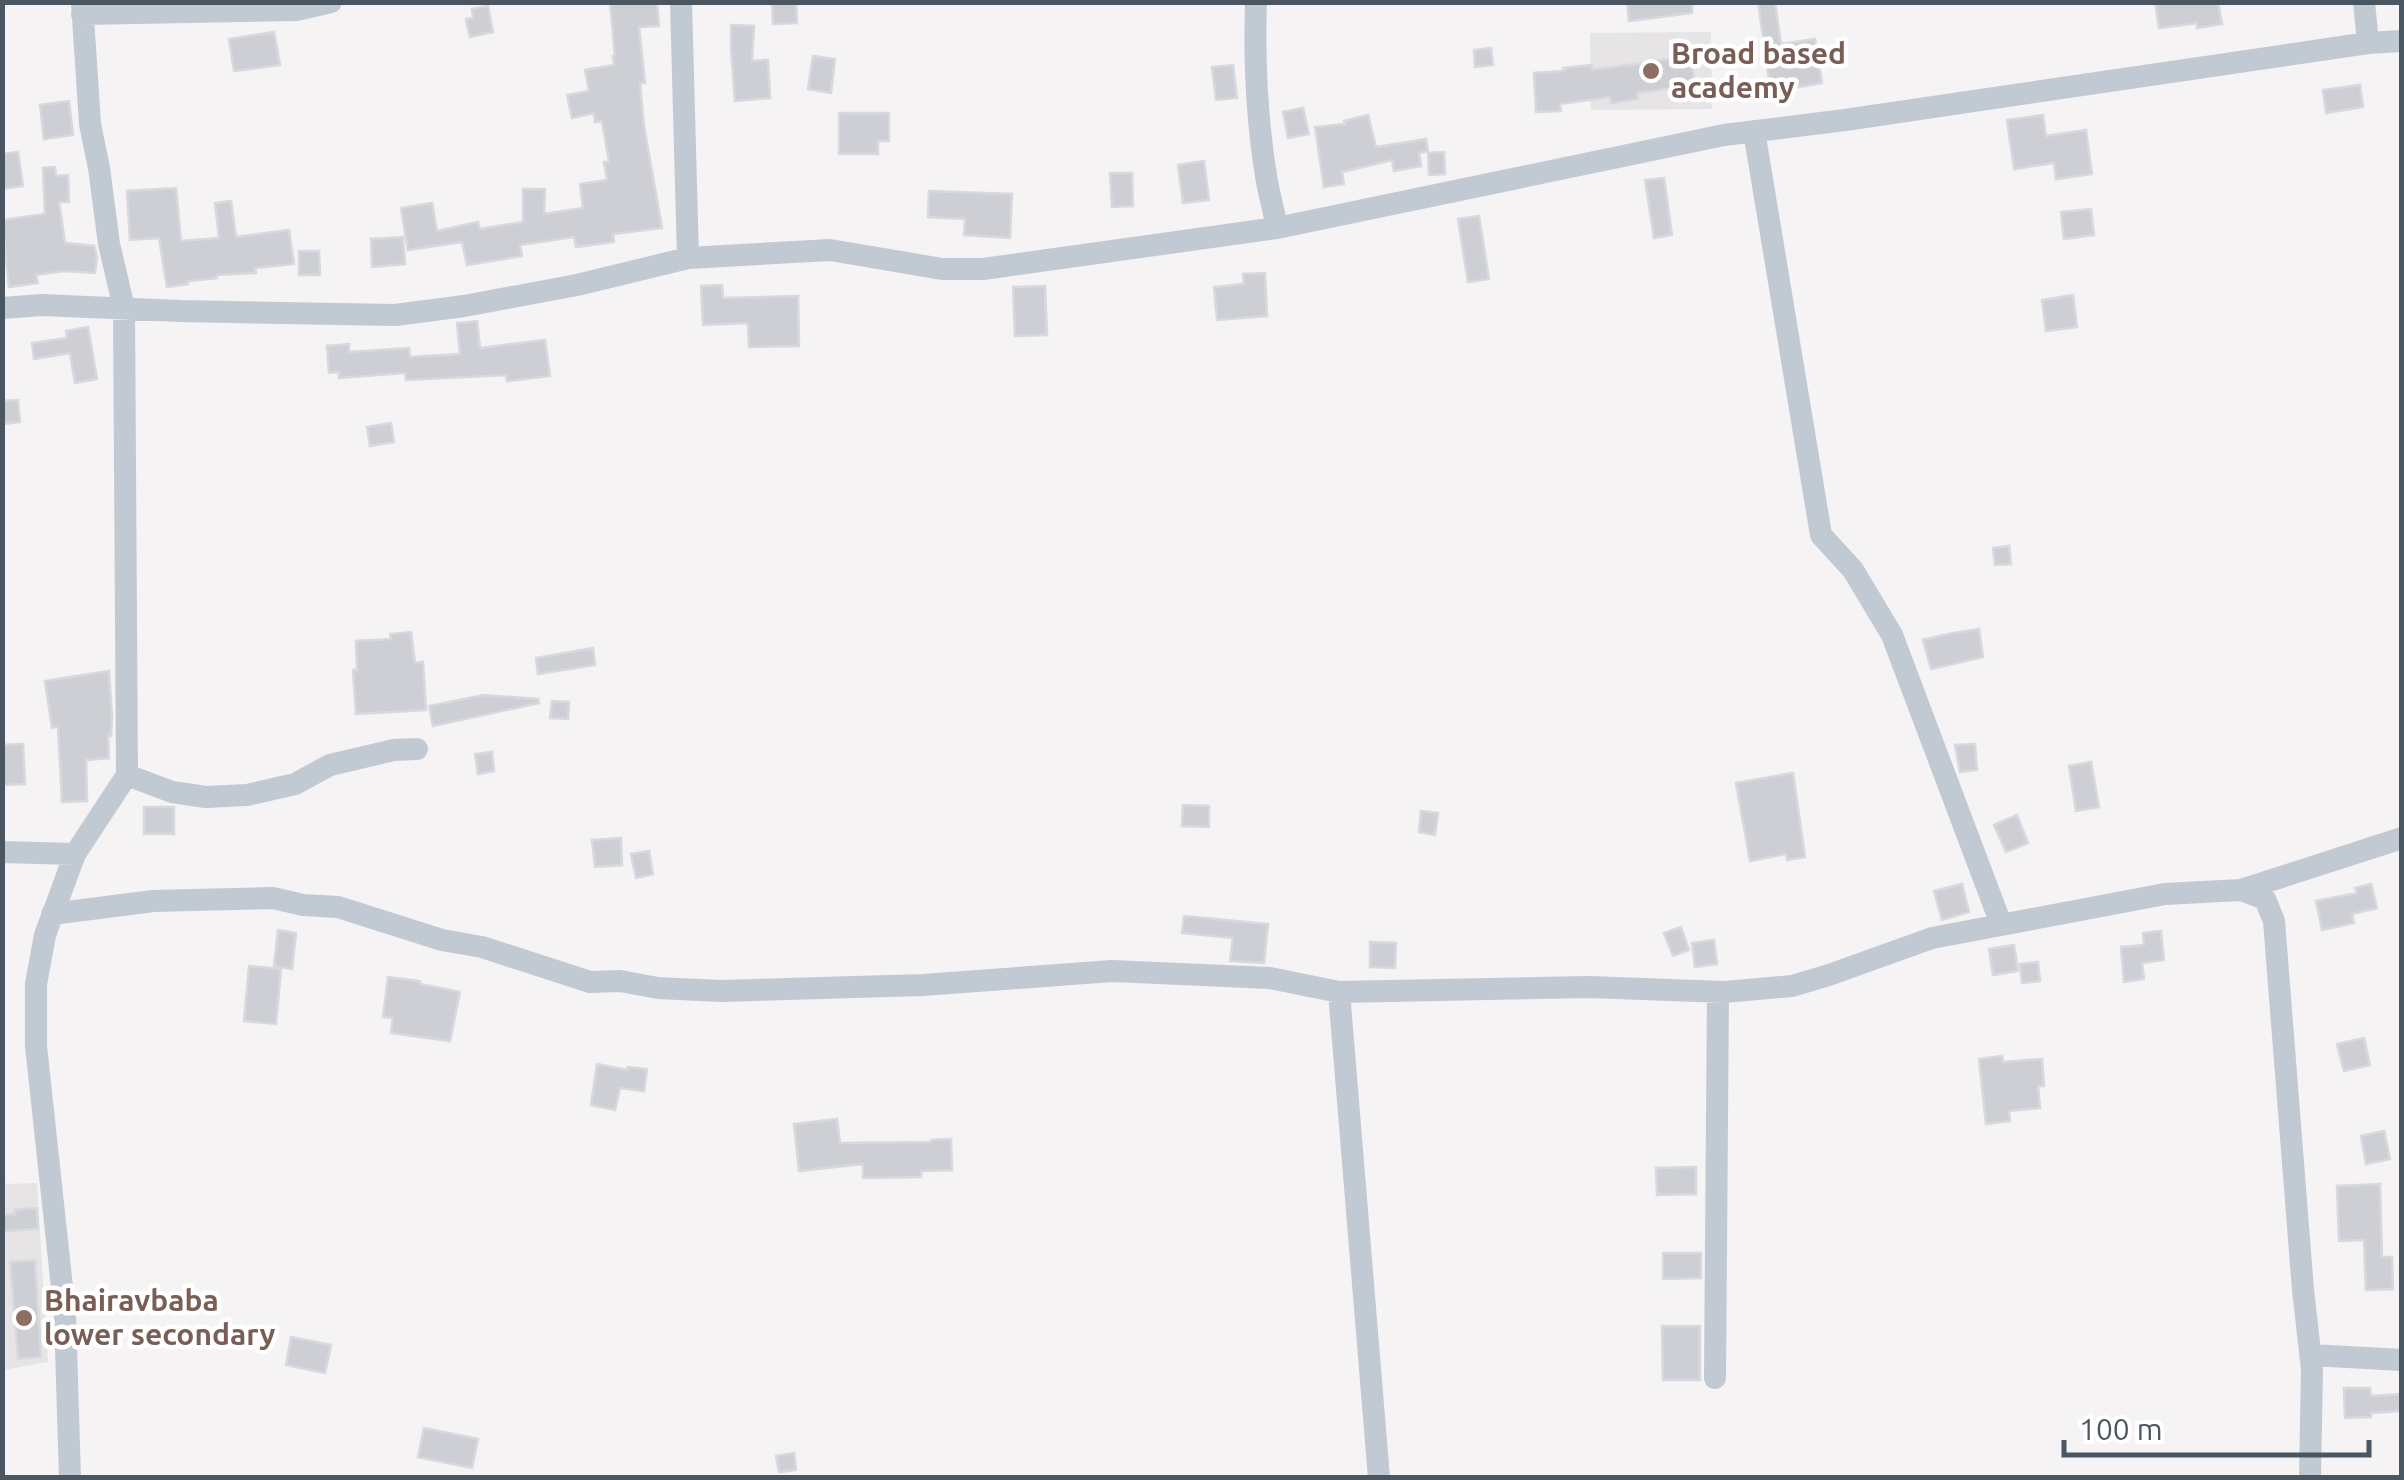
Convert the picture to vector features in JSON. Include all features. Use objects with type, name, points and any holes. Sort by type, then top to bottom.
[{"type":"street","points":[[70,1478],[65,1314],[36,1046],[36,984],[45,935],[75,854],[128,775],[124,308],[109,244],[90,124],[82,8],[297,6],[331,2]]},
{"type":"street","points":[[681,2],[688,258]]},
{"type":"street","points":[[1256,2],[1259,113],[1277,228]]},
{"type":"street","points":[[2364,2],[2368,43]]},
{"type":"street","points":[[2,308],[42,305],[394,315],[578,285],[688,258],[830,250],[966,270],[1277,228],[1754,131],[2402,41]]},
{"type":"street","points":[[1754,131],[1821,535],[1852,570],[1892,635],[2001,924]]},
{"type":"street","points":[[128,775],[172,792],[206,797],[247,795],[295,784],[330,765],[394,750],[416,749]]},
{"type":"street","points":[[52,914],[154,901],[273,898],[338,908],[590,982],[721,991],[905,986],[1112,971],[1270,978],[1338,992],[1588,987],[1718,992],[1792,986],[1932,938],[2001,924],[2164,894],[2241,890],[2402,838]]},
{"type":"street","points":[[2,852],[75,854]]},
{"type":"street","points":[[2241,890],[2264,898],[2274,921],[2310,1355],[2310,1478]]},
{"type":"street","points":[[1338,992],[1379,1478]]},
{"type":"street","points":[[1715,1378],[1718,992]]},
{"type":"street","points":[[2310,1355],[2402,1360]]},
{"type":"shaded area","name":"Broad based academy","points":[[1711,32],[1712,109],[1591,110],[1590,33]]},
{"type":"shaded area","name":"Bhairavbaba lower secondary","points":[[37,1183],[48,1362],[3,1370],[2,1184]]},
{"type":"building","points":[[610,2],[657,2],[659,26],[639,27],[645,83],[640,83],[662,228],[613,234],[614,242],[576,247],[574,237],[520,245],[522,256],[467,265],[462,242],[408,250],[401,208],[432,203],[437,231],[478,222],[480,229],[523,222],[523,189],[545,189],[544,214],[583,208],[580,184],[607,180],[604,162],[609,162],[602,121],[595,122],[594,113],[572,118],[567,95],[589,91],[585,70],[614,65]]},
{"type":"building","points":[[772,2],[796,2],[797,23],[773,24]]},
{"type":"building","points":[[1627,2],[1692,2],[1692,13],[1629,21]]},
{"type":"building","points":[[1758,2],[1775,2],[1781,44],[1815,39],[1822,83],[1787,89],[1788,98],[1772,100]]},
{"type":"building","points":[[2155,2],[2218,2],[2222,24],[2159,28]]},
{"type":"building","points":[[488,6],[493,32],[470,37],[466,19],[473,18],[472,9]]},
{"type":"building","points":[[731,25],[754,26],[752,61],[768,60],[770,98],[735,101]]},
{"type":"building","points":[[274,32],[280,65],[234,71],[229,39]]},
{"type":"building","points":[[1491,48],[1493,65],[1475,67],[1474,50]]},
{"type":"building","points":[[813,56],[835,59],[831,93],[808,89]]},
{"type":"building","points":[[1691,56],[1695,85],[1637,93],[1638,99],[1611,103],[1610,97],[1560,104],[1561,111],[1536,112],[1534,73],[1592,65],[1592,70]]},
{"type":"building","points":[[1233,65],[1237,98],[1216,100],[1212,67]]},
{"type":"building","points":[[2360,85],[2363,107],[2326,113],[2323,90]]},
{"type":"building","points":[[69,101],[73,135],[44,139],[40,105]]},
{"type":"building","points":[[1303,108],[1309,134],[1288,138],[1283,112]]},
{"type":"building","points":[[839,113],[889,113],[889,141],[878,141],[878,154],[839,154]]},
{"type":"building","points":[[1368,115],[1376,147],[1426,139],[1428,151],[1419,153],[1421,166],[1394,171],[1392,160],[1342,172],[1344,184],[1324,187],[1315,127],[1345,124],[1344,121]]},
{"type":"building","points":[[2043,115],[2046,136],[2086,130],[2092,174],[2056,179],[2054,163],[2014,169],[2007,120]]},
{"type":"building","points":[[18,152],[23,186],[2,189],[2,154]]},
{"type":"building","points":[[1444,152],[1445,174],[1429,175],[1428,153]]},
{"type":"building","points":[[1204,161],[1209,200],[1183,203],[1178,165]]},
{"type":"building","points":[[55,167],[56,176],[68,175],[69,202],[59,202],[65,243],[94,246],[95,273],[64,271],[36,275],[38,283],[9,287],[2,220],[45,214],[43,168]]},
{"type":"building","points":[[1110,173],[1132,173],[1133,206],[1112,207]]},
{"type":"building","points":[[1664,178],[1672,235],[1654,238],[1645,180]]},
{"type":"building","points":[[176,188],[181,241],[219,238],[215,203],[231,201],[236,237],[289,230],[294,264],[255,268],[256,273],[217,275],[167,287],[159,238],[130,240],[127,191]]},
{"type":"building","points":[[929,191],[1012,194],[1010,238],[964,235],[965,219],[928,217]]},
{"type":"building","points":[[2091,209],[2094,235],[2064,239],[2061,212]]},
{"type":"building","points":[[1479,216],[1489,279],[1468,282],[1458,219]]},
{"type":"building","points":[[403,237],[405,264],[372,267],[371,239]]},
{"type":"building","points":[[299,251],[319,251],[320,275],[299,275]]},
{"type":"building","points":[[1265,273],[1267,316],[1217,320],[1214,287],[1244,284],[1243,274]]},
{"type":"building","points":[[722,285],[723,298],[798,296],[799,346],[749,347],[748,323],[703,325],[701,286]]},
{"type":"building","points":[[1045,286],[1047,335],[1015,336],[1013,287]]},
{"type":"building","points":[[2073,295],[2077,327],[2046,331],[2042,300]]},
{"type":"building","points":[[477,321],[480,348],[545,340],[550,376],[507,381],[506,375],[406,380],[405,373],[339,378],[339,372],[329,373],[327,346],[349,344],[349,352],[409,348],[410,357],[460,354],[457,323]]},
{"type":"building","points":[[88,327],[97,379],[75,383],[70,353],[34,359],[32,343],[67,338],[66,331]]},
{"type":"building","points":[[18,400],[20,422],[4,424],[2,401]]},
{"type":"building","points":[[391,423],[394,442],[370,446],[367,427]]},
{"type":"building","points":[[2009,546],[2011,564],[1995,565],[1993,548]]},
{"type":"building","points":[[1979,629],[1983,657],[1931,669],[1923,640]]},
{"type":"building","points":[[411,632],[415,663],[423,662],[426,710],[356,714],[356,641],[391,639],[390,634]]},
{"type":"building","points":[[593,648],[595,665],[538,674],[536,658]]},
{"type":"building","points":[[109,671],[109,758],[86,760],[87,801],[62,802],[58,726],[52,728],[45,681]]},
{"type":"building","points":[[484,695],[538,699],[539,703],[433,726],[429,706]]},
{"type":"building","points":[[552,701],[569,702],[568,719],[550,718]]},
{"type":"building","points":[[23,744],[25,784],[2,785],[2,745]]},
{"type":"building","points":[[1975,744],[1977,770],[1960,772],[1955,745]]},
{"type":"building","points":[[492,752],[494,771],[478,774],[475,754]]},
{"type":"building","points":[[2091,762],[2099,807],[2076,811],[2069,766]]},
{"type":"building","points":[[1793,773],[1805,857],[1787,860],[1786,854],[1750,861],[1736,783]]},
{"type":"building","points":[[1183,805],[1209,806],[1209,827],[1182,826]]},
{"type":"building","points":[[144,807],[174,807],[174,834],[144,834]]},
{"type":"building","points":[[1421,811],[1438,813],[1435,835],[1419,832]]},
{"type":"building","points":[[2017,815],[2028,843],[2006,852],[1994,825]]},
{"type":"building","points":[[621,838],[622,865],[595,867],[592,840]]},
{"type":"building","points":[[649,851],[653,874],[636,878],[631,854]]},
{"type":"building","points":[[1962,884],[1969,912],[1942,920],[1934,891]]},
{"type":"building","points":[[2371,884],[2377,908],[2352,914],[2354,923],[2322,930],[2316,901],[2357,893],[2355,888]]},
{"type":"building","points":[[1184,916],[1268,924],[1264,963],[1230,961],[1233,938],[1182,933]]},
{"type":"building","points":[[1681,927],[1689,950],[1673,956],[1664,933]]},
{"type":"building","points":[[278,930],[296,933],[292,969],[274,966]]},
{"type":"building","points":[[2161,931],[2164,960],[2142,963],[2144,979],[2124,982],[2121,947],[2144,945],[2143,933]]},
{"type":"building","points":[[1714,940],[1717,964],[1695,967],[1692,943]]},
{"type":"building","points":[[1370,942],[1396,943],[1395,968],[1370,967]]},
{"type":"building","points":[[2014,945],[2018,971],[1993,975],[1989,949]]},
{"type":"building","points":[[2038,962],[2040,981],[2022,983],[2020,964]]},
{"type":"building","points":[[249,966],[281,969],[276,1024],[244,1021]]},
{"type":"building","points":[[388,977],[460,992],[450,1041],[391,1033],[393,1018],[383,1017]]},
{"type":"building","points":[[2364,1038],[2370,1065],[2344,1071],[2337,1044]]},
{"type":"building","points":[[2002,1056],[2003,1062],[2042,1059],[2044,1086],[2038,1086],[2040,1108],[2009,1111],[2010,1121],[1986,1124],[1979,1059]]},
{"type":"building","points":[[597,1064],[647,1069],[644,1091],[620,1088],[615,1110],[591,1105]]},
{"type":"building","points":[[837,1119],[840,1143],[951,1139],[952,1170],[921,1171],[921,1177],[863,1178],[863,1164],[799,1171],[794,1124]]},
{"type":"building","points":[[2384,1131],[2390,1159],[2366,1164],[2361,1136]]},
{"type":"building","points":[[1696,1167],[1696,1194],[1657,1195],[1656,1168]]},
{"type":"building","points":[[2380,1184],[2382,1257],[2392,1257],[2393,1289],[2366,1290],[2364,1240],[2339,1241],[2337,1186]]},
{"type":"building","points":[[37,1208],[38,1229],[2,1231],[2,1215]]},
{"type":"building","points":[[1663,1253],[1701,1253],[1701,1278],[1663,1279]]},
{"type":"building","points":[[35,1260],[41,1357],[18,1359],[10,1262]]},
{"type":"building","points":[[1662,1326],[1700,1326],[1700,1380],[1663,1380]]},
{"type":"building","points":[[291,1337],[331,1345],[325,1373],[286,1365]]},
{"type":"building","points":[[2344,1388],[2370,1388],[2371,1396],[2400,1394],[2401,1411],[2345,1418]]},
{"type":"building","points":[[424,1428],[478,1439],[472,1468],[418,1457]]},
{"type":"building","points":[[794,1453],[796,1470],[779,1472],[776,1456]]},
{"type":"place","name":"Broad based academy","points":[[1651,71]]},
{"type":"place","name":"Bhairavbaba lower secondary","points":[[24,1318]]}]
